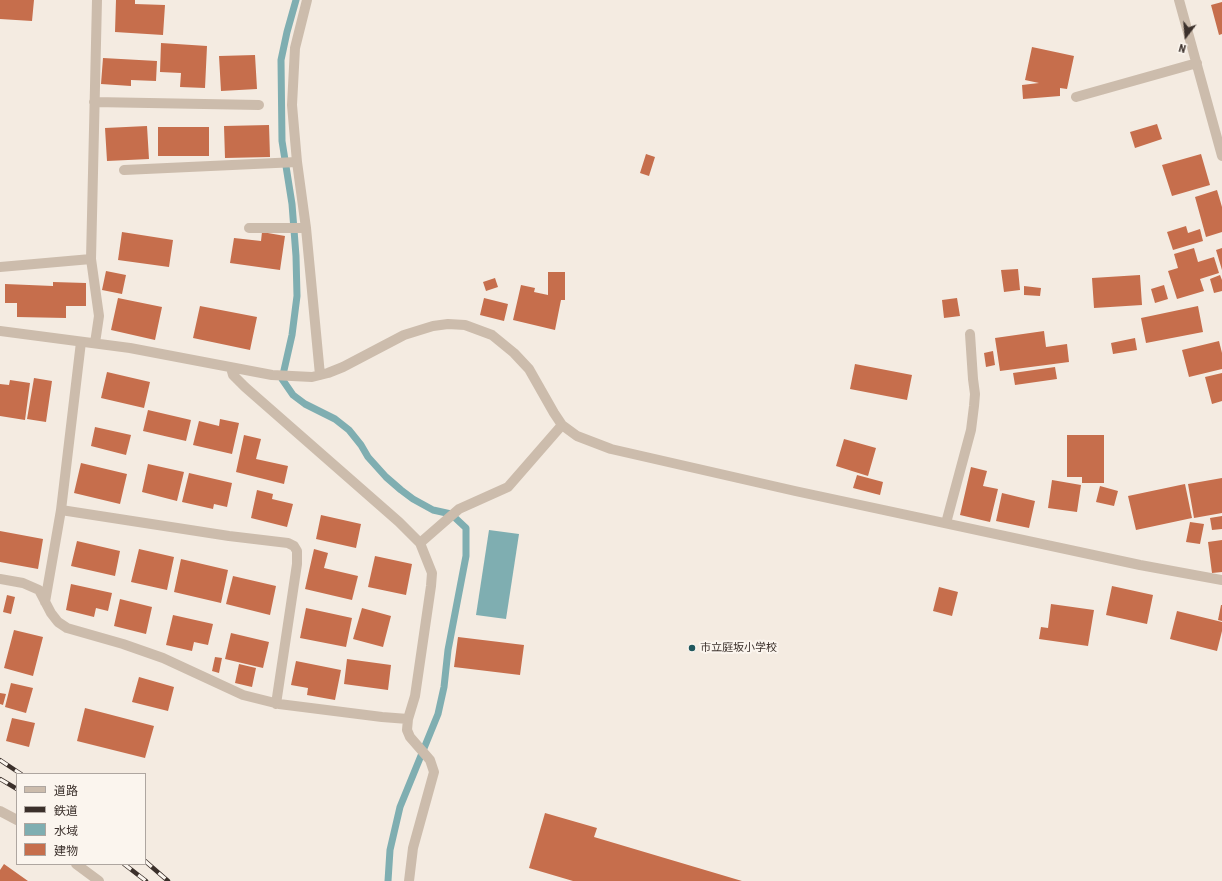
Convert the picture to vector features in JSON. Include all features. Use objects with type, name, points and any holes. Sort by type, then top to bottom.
[{"type":"street","points":[[95,343],[99,316],[91,259],[94,102],[98,0]]},
{"type":"street","points":[[307,0],[295,48],[292,105],[297,162],[306,228],[320,375]]},
{"type":"street","points":[[1179,0],[1222,156]]},
{"type":"street","points":[[1076,97],[1197,63]]},
{"type":"street","points":[[94,102],[259,105]]},
{"type":"street","points":[[124,170],[297,162]]},
{"type":"street","points":[[249,228],[306,228]]},
{"type":"street","points":[[0,267],[91,259]]},
{"type":"street","points":[[0,331],[130,348],[272,375],[312,377],[328,373],[404,335],[433,326],[448,324],[465,325],[492,335],[514,353],[529,369],[562,426],[577,436],[611,448],[795,491],[1140,565],[1222,580]]},
{"type":"street","points":[[946,523],[970,430],[974,406],[975,394],[970,334]]},
{"type":"street","points":[[46,602],[61,510],[81,342]]},
{"type":"street","points":[[230,368],[233,375],[245,387],[399,522],[420,543],[432,573],[415,696],[408,719],[407,730],[410,737],[430,760],[434,772],[413,848],[409,881]]},
{"type":"street","points":[[420,543],[460,509],[508,487],[562,426]]},
{"type":"street","points":[[61,510],[229,536],[288,543],[294,546],[298,551],[298,564],[276,704]]},
{"type":"street","points":[[0,579],[23,583],[39,590],[51,613],[58,622],[67,628],[149,652],[243,696],[276,704],[408,719]]},
{"type":"street","points":[[0,811],[16,819]]},
{"type":"street","points":[[77,865],[98,881]]},
{"type":"water","points":[[489,530],[519,534],[506,619],[476,615]]},
{"type":"building","points":[[0,0],[34,0],[32,21],[0,19]]},
{"type":"building","points":[[116,0],[135,0],[135,4],[165,5],[163,35],[115,32]]},
{"type":"building","points":[[1222,2],[1222,34],[1219,35],[1211,5]]},
{"type":"building","points":[[161,43],[207,46],[205,88],[180,87],[181,73],[160,72]]},
{"type":"building","points":[[1032,47],[1074,56],[1067,89],[1060,88],[1060,96],[1023,99],[1022,85],[1039,83],[1025,80]]},
{"type":"building","points":[[255,55],[257,89],[221,91],[219,56]]},
{"type":"building","points":[[103,58],[157,61],[156,81],[131,80],[131,86],[101,84]]},
{"type":"building","points":[[1157,124],[1162,139],[1135,148],[1130,132]]},
{"type":"building","points":[[269,125],[270,157],[225,158],[224,126]]},
{"type":"building","points":[[147,126],[149,159],[107,161],[105,128]]},
{"type":"building","points":[[158,127],[209,127],[209,156],[158,156]]},
{"type":"building","points":[[646,154],[655,157],[649,176],[640,173]]},
{"type":"building","points":[[1201,154],[1210,185],[1172,196],[1162,165]]},
{"type":"building","points":[[1217,190],[1222,207],[1222,232],[1206,237],[1195,197]]},
{"type":"building","points":[[1186,226],[1188,233],[1200,229],[1203,241],[1173,250],[1167,232]]},
{"type":"building","points":[[122,232],[173,240],[169,267],[118,260]]},
{"type":"building","points":[[262,232],[285,236],[280,270],[230,263],[234,238],[261,241]]},
{"type":"building","points":[[1194,248],[1198,262],[1214,257],[1219,273],[1200,279],[1204,291],[1177,299],[1168,271],[1178,268],[1174,254]]},
{"type":"building","points":[[1222,248],[1222,270],[1216,250]]},
{"type":"building","points":[[1018,269],[1020,290],[1004,292],[1001,270]]},
{"type":"building","points":[[106,271],[126,275],[122,294],[102,290]]},
{"type":"building","points":[[548,272],[565,272],[565,300],[561,300],[555,330],[513,320],[521,285],[535,288],[534,292],[548,295]]},
{"type":"building","points":[[1140,275],[1142,305],[1094,308],[1092,278]]},
{"type":"building","points":[[1220,275],[1222,280],[1222,291],[1214,293],[1210,279]]},
{"type":"building","points":[[495,278],[498,287],[486,291],[483,282]]},
{"type":"building","points":[[53,282],[86,283],[86,306],[66,306],[66,318],[17,317],[17,303],[5,303],[5,284],[53,286]]},
{"type":"building","points":[[1164,285],[1168,299],[1155,303],[1151,289]]},
{"type":"building","points":[[1024,286],[1041,288],[1040,296],[1024,295]]},
{"type":"building","points":[[118,298],[162,307],[155,340],[111,330]]},
{"type":"building","points":[[484,298],[508,304],[504,321],[480,315]]},
{"type":"building","points":[[957,298],[960,316],[944,318],[942,300]]},
{"type":"building","points":[[200,306],[257,317],[250,350],[193,338]]},
{"type":"building","points":[[1198,306],[1203,332],[1146,343],[1141,318]]},
{"type":"building","points":[[1044,331],[1046,347],[1067,344],[1069,362],[1000,371],[995,338]]},
{"type":"building","points":[[1135,338],[1137,350],[1113,354],[1111,343]]},
{"type":"building","points":[[1219,341],[1222,353],[1222,369],[1189,377],[1182,350]]},
{"type":"building","points":[[993,351],[995,365],[986,367],[984,353]]},
{"type":"building","points":[[855,364],[912,375],[907,400],[850,389]]},
{"type":"building","points":[[1055,367],[1057,379],[1015,385],[1013,373]]},
{"type":"building","points":[[107,372],[150,382],[144,408],[101,398]]},
{"type":"building","points":[[1222,373],[1222,401],[1212,404],[1205,377]]},
{"type":"building","points":[[34,378],[52,381],[46,422],[27,419]]},
{"type":"building","points":[[10,380],[30,383],[25,420],[0,416],[0,384],[9,385]]},
{"type":"building","points":[[148,410],[191,420],[186,441],[143,431]]},
{"type":"building","points":[[220,419],[239,423],[232,454],[193,445],[199,421],[219,426]]},
{"type":"building","points":[[95,427],[131,435],[126,455],[91,446]]},
{"type":"building","points":[[244,435],[261,439],[256,459],[288,466],[284,484],[236,472]]},
{"type":"building","points":[[1067,435],[1104,435],[1104,483],[1082,483],[1082,477],[1067,477]]},
{"type":"building","points":[[844,439],[876,448],[868,476],[836,466]]},
{"type":"building","points":[[81,463],[127,474],[120,504],[74,493]]},
{"type":"building","points":[[148,464],[184,472],[177,501],[142,492]]},
{"type":"building","points":[[971,467],[987,471],[983,486],[998,489],[990,522],[960,515]]},
{"type":"building","points":[[189,473],[232,483],[227,507],[214,504],[213,509],[182,502]]},
{"type":"building","points":[[857,475],[883,482],[880,495],[853,488]]},
{"type":"building","points":[[1222,478],[1222,513],[1194,518],[1188,484]]},
{"type":"building","points":[[1052,480],[1081,485],[1077,512],[1048,508]]},
{"type":"building","points":[[1185,484],[1192,518],[1136,530],[1128,496]]},
{"type":"building","points":[[1100,486],[1118,491],[1114,506],[1096,502]]},
{"type":"building","points":[[257,490],[273,494],[272,499],[293,504],[287,527],[251,518]]},
{"type":"building","points":[[1002,493],[1035,501],[1029,528],[996,521]]},
{"type":"building","points":[[321,515],[361,524],[356,548],[316,539]]},
{"type":"building","points":[[1222,516],[1222,529],[1212,530],[1210,518]]},
{"type":"building","points":[[1190,522],[1204,524],[1200,544],[1186,542]]},
{"type":"building","points":[[0,531],[43,539],[38,569],[0,562]]},
{"type":"building","points":[[1222,540],[1222,572],[1212,573],[1208,542]]},
{"type":"building","points":[[77,541],[120,551],[115,576],[71,566]]},
{"type":"building","points":[[139,549],[174,557],[167,590],[131,582]]},
{"type":"building","points":[[314,549],[328,553],[324,568],[358,576],[352,600],[305,589]]},
{"type":"building","points":[[375,556],[412,564],[406,595],[368,587]]},
{"type":"building","points":[[181,559],[228,570],[221,603],[174,592]]},
{"type":"building","points":[[233,576],[276,586],[270,615],[226,604]]},
{"type":"building","points":[[71,584],[112,593],[108,611],[96,608],[94,617],[66,610]]},
{"type":"building","points":[[1112,586],[1153,595],[1147,624],[1106,615]]},
{"type":"building","points":[[939,587],[958,592],[952,616],[933,611]]},
{"type":"building","points":[[7,595],[15,597],[11,614],[3,612]]},
{"type":"building","points":[[120,599],[152,607],[146,634],[114,626]]},
{"type":"building","points":[[1051,604],[1094,610],[1088,646],[1039,639],[1041,627],[1048,628]]},
{"type":"building","points":[[1222,605],[1222,621],[1218,620]]},
{"type":"building","points":[[306,608],[352,618],[346,647],[300,638]]},
{"type":"building","points":[[362,608],[391,616],[383,647],[353,639]]},
{"type":"building","points":[[1177,611],[1222,622],[1222,631],[1217,651],[1170,639]]},
{"type":"building","points":[[173,615],[213,624],[208,645],[194,642],[192,651],[166,645]]},
{"type":"building","points":[[14,630],[43,637],[33,676],[4,668]]},
{"type":"building","points":[[231,633],[269,642],[263,668],[225,659]]},
{"type":"building","points":[[458,637],[524,645],[520,675],[454,667]]},
{"type":"building","points":[[215,657],[222,658],[219,673],[212,671]]},
{"type":"building","points":[[347,659],[391,665],[388,690],[344,684]]},
{"type":"building","points":[[296,661],[341,670],[335,700],[307,695],[308,688],[291,685]]},
{"type":"building","points":[[239,664],[256,668],[252,687],[235,683]]},
{"type":"building","points":[[139,677],[174,687],[168,711],[132,702]]},
{"type":"building","points":[[11,683],[33,688],[26,713],[5,707]]},
{"type":"building","points":[[0,693],[6,694],[3,705],[0,704]]},
{"type":"building","points":[[85,708],[154,726],[145,758],[77,741]]},
{"type":"building","points":[[12,718],[35,723],[29,747],[6,741]]},
{"type":"building","points":[[545,813],[597,828],[594,837],[742,881],[573,881],[529,868]]},
{"type":"building","points":[[4,864],[28,881],[0,881],[0,870]]},
{"type":"waterway","points":[[296,0],[281,60],[282,141],[292,204],[297,296],[292,335],[282,379],[293,395],[305,404],[335,419],[349,430],[368,457],[386,477],[401,490],[413,499],[433,510],[451,514],[466,528],[466,556],[448,650],[444,687],[438,714],[400,807],[390,850],[388,881]]},
{"type":"railway","points":[[0,760],[20,773]]},
{"type":"railway","points":[[0,779],[16,788]]},
{"type":"railway","points":[[146,862],[168,881]]},
{"type":"railway","points":[[125,865],[146,881]]},
{"type":"place","name":"市立庭坂小学校","points":[[692,648]]}]
